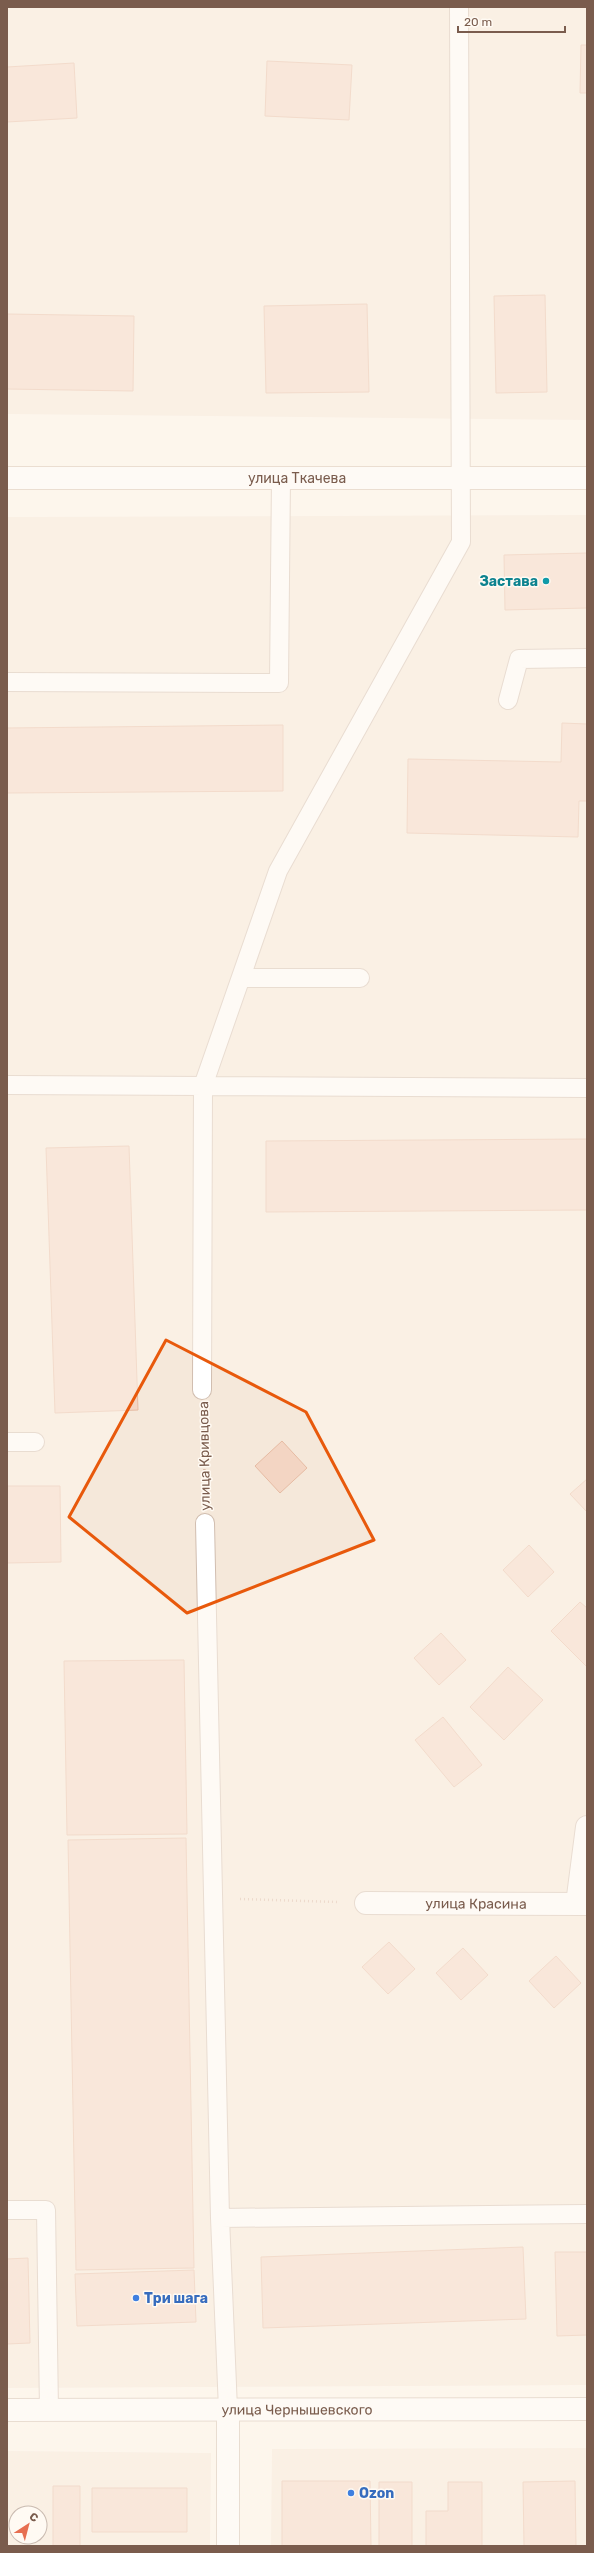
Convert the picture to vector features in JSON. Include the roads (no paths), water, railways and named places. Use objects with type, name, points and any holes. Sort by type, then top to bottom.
[{"type":"street","name":"улица Ткачева","points":[[7,478],[281,476],[587,478]]},
{"type":"street","points":[[582,1904],[587,1827]]},
{"type":"street","name":"улица Красина","points":[[366,1903],[582,1904]]},
{"type":"street","name":"улица Чернышевского","points":[[7,2410],[587,2408]]},
{"type":"street","points":[[228,2409],[228,2546]]},
{"type":"lane","points":[[202,1390],[203,1086],[278,871],[461,542],[462,477],[459,7]]},
{"type":"lane","points":[[7,682],[279,683],[281,476]]},
{"type":"lane","points":[[508,700],[519,659],[587,658]]},
{"type":"lane","points":[[241,978],[360,978]]},
{"type":"lane","points":[[7,1084],[587,1088]]},
{"type":"lane","points":[[7,1442],[35,1442]]},
{"type":"lane","points":[[205,1523],[220,2218],[228,2409]]},
{"type":"lane","points":[[7,2210],[46,2210],[49,2410]]},
{"type":"lane","points":[[220,2218],[587,2214]]},
{"type":"place","name":"Застава","points":[[546,581]]},
{"type":"place","name":"Три шага","points":[[136,2298]]},
{"type":"place","name":"Ozon","points":[[351,2493]]}]
